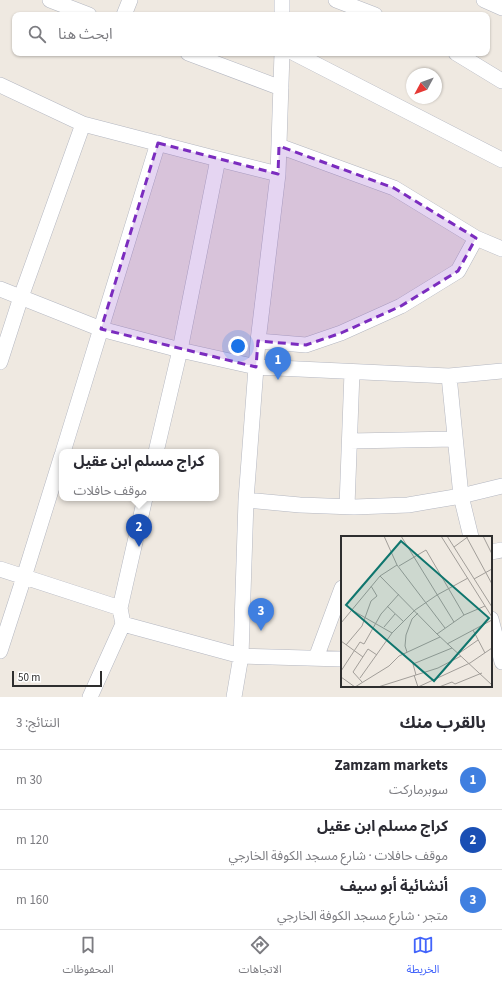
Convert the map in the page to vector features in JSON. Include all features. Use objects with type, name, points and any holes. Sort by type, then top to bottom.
[{"type":"street","points":[[50,0],[81,12]]},
{"type":"street","points":[[125,12],[130,0]]},
{"type":"street","points":[[282,0],[282,12]]},
{"type":"street","points":[[336,0],[367,12]]},
{"type":"street","points":[[484,0],[502,8]]},
{"type":"street","points":[[196,56],[281,88]]},
{"type":"street","points":[[234,697],[241,656],[246,500],[258,342],[278,174],[282,56]]},
{"type":"street","points":[[300,56],[502,160]]},
{"type":"street","points":[[461,56],[502,82]]},
{"type":"street","points":[[0,85],[83,124],[278,174]]},
{"type":"street","points":[[0,362],[21,297],[83,124]]},
{"type":"street","points":[[63,449],[158,143]]},
{"type":"street","points":[[279,146],[394,188],[476,238],[502,249]]},
{"type":"street","points":[[157,449],[180,350],[218,159]]},
{"type":"street","points":[[258,342],[306,345],[341,333],[401,306],[458,271],[476,238]]},
{"type":"street","points":[[0,289],[101,329],[180,350],[256,367],[449,376],[502,370]]},
{"type":"street","points":[[347,506],[352,372]]},
{"type":"street","points":[[449,376],[461,496],[471,536]]},
{"type":"street","points":[[350,441],[455,440]]},
{"type":"street","points":[[0,651],[59,463]]},
{"type":"street","points":[[246,500],[300,505],[408,505],[461,496],[502,486]]},
{"type":"street","points":[[90,697],[123,624],[120,608],[144,501]]},
{"type":"street","points":[[492,552],[502,550]]},
{"type":"street","points":[[0,569],[120,608]]},
{"type":"street","points":[[316,658],[341,591]]},
{"type":"street","points":[[492,623],[502,662]]},
{"type":"street","points":[[123,624],[241,656],[341,659]]},
{"type":"highlighted area","points":[[158,143],[278,174],[279,146],[394,188],[476,238],[458,271],[401,306],[341,333],[306,345],[258,341],[256,367],[101,329]]},
{"type":"place","name":"Zamzam markets","points":[[278,380]]},
{"type":"place","name":"كراج مسلم ابن عقيل","points":[[139,547]]},
{"type":"place","name":"أنشائية أبو سيف","points":[[261,631]]}]
